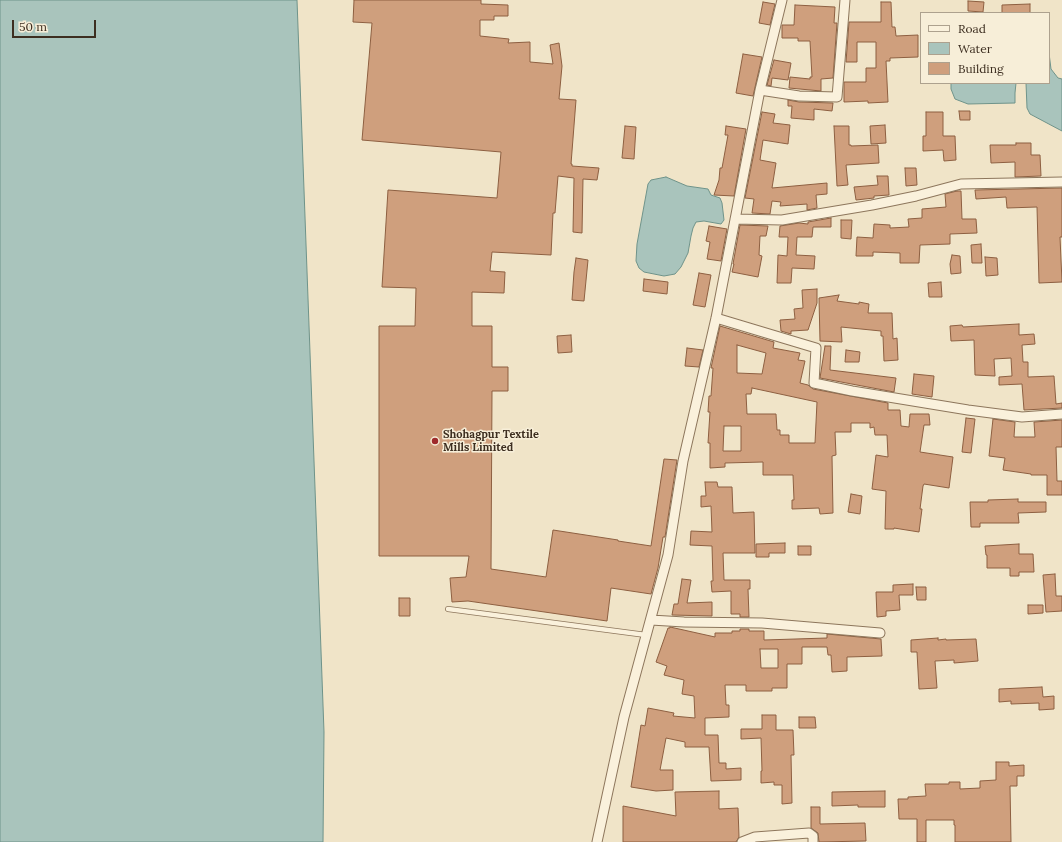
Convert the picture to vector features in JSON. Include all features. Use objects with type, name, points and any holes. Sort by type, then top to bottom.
[{"type":"street","points":[[597,842],[624,718],[668,555],[683,461],[716,318],[760,90],[782,0]]},
{"type":"street","points":[[760,90],[799,96],[837,97],[845,0]]},
{"type":"street","points":[[735,219],[782,220],[872,205],[916,196],[961,184],[1062,182]]},
{"type":"street","points":[[716,318],[816,348],[814,383],[852,391],[968,410],[1022,416],[1062,414]]},
{"type":"street","points":[[651,620],[762,623],[880,633]]},
{"type":"street","points":[[742,842],[754,837],[809,833],[813,836],[813,842]]},
{"type":"lane","points":[[448,609],[647,636]]},
{"type":"water","points":[[0,0],[297,0],[324,732],[323,842],[0,842]]},
{"type":"water","points":[[1050,61],[1051,69],[1058,78],[1062,79],[1062,131],[1030,114],[1027,108],[1026,84],[1050,84]]},
{"type":"water","points":[[951,84],[1016,84],[1015,103],[968,104],[955,99],[951,89]]},
{"type":"water","points":[[666,177],[687,186],[708,189],[711,195],[720,198],[724,220],[721,224],[704,221],[696,222],[693,228],[688,253],[681,267],[675,274],[664,276],[644,272],[639,268],[636,261],[637,244],[648,184],[651,180]]},
{"type":"building","points":[[354,0],[481,0],[481,4],[508,5],[508,16],[494,16],[494,20],[480,20],[480,36],[509,39],[508,43],[530,42],[530,62],[553,64],[550,45],[559,43],[562,66],[559,99],[576,100],[571,164],[572,166],[599,168],[597,180],[583,179],[582,233],[573,232],[574,178],[558,176],[555,213],[553,213],[551,255],[492,252],[490,271],[505,272],[504,293],[472,292],[472,326],[492,326],[492,367],[508,367],[508,391],[492,391],[491,569],[546,577],[553,530],[651,546],[664,459],[677,460],[665,537],[663,537],[658,568],[651,594],[611,588],[607,621],[468,601],[452,602],[450,578],[466,577],[469,556],[379,556],[379,326],[415,326],[416,288],[382,287],[388,190],[497,198],[501,152],[362,140],[372,23],[353,22]]},
{"type":"building","points":[[968,1],[984,2],[983,12],[968,11]]},
{"type":"building","points":[[763,2],[775,4],[770,25],[759,23]]},
{"type":"building","points":[[881,2],[891,2],[892,27],[895,27],[896,36],[918,35],[918,57],[890,58],[890,61],[886,61],[888,102],[844,102],[844,82],[866,82],[866,68],[876,68],[876,42],[857,42],[857,62],[846,62],[849,22],[881,22]]},
{"type":"building","points":[[1030,4],[1030,12],[1002,12],[1002,5]]},
{"type":"building","points":[[795,5],[835,7],[834,23],[837,23],[833,78],[821,79],[821,91],[789,88],[790,77],[810,79],[810,77],[812,77],[810,41],[798,41],[798,38],[782,38],[782,25],[794,25]]},
{"type":"building","points":[[743,54],[762,57],[753,96],[736,93]]},
{"type":"building","points":[[774,60],[791,63],[788,80],[772,78],[771,86],[767,85]]},
{"type":"building","points":[[788,100],[799,102],[833,103],[832,111],[814,109],[814,120],[791,118],[792,106],[788,106]]},
{"type":"building","points":[[959,111],[970,111],[970,120],[960,120]]},
{"type":"building","points":[[762,112],[775,114],[773,123],[790,125],[788,144],[763,140],[760,160],[776,163],[772,188],[827,183],[827,194],[816,195],[817,208],[807,210],[807,204],[780,206],[781,202],[772,201],[770,214],[752,213],[754,199],[745,198]]},
{"type":"building","points":[[926,112],[943,112],[943,136],[955,136],[956,160],[944,161],[943,150],[923,151],[923,136],[926,136]]},
{"type":"building","points":[[885,125],[886,143],[871,144],[870,126]]},
{"type":"building","points":[[625,126],[636,127],[634,159],[622,158]]},
{"type":"building","points":[[726,126],[746,129],[734,196],[714,195],[719,180],[720,168],[722,168],[728,135],[725,135]]},
{"type":"building","points":[[834,126],[849,126],[849,145],[851,146],[878,145],[879,163],[846,165],[848,185],[837,186]]},
{"type":"building","points":[[1016,143],[1031,143],[1031,155],[1040,155],[1041,176],[1015,177],[1015,162],[991,163],[990,145],[1016,145]]},
{"type":"building","points":[[905,168],[916,168],[917,185],[906,186]]},
{"type":"building","points":[[877,176],[888,176],[889,195],[874,196],[874,198],[856,200],[854,187],[878,185]]},
{"type":"building","points":[[1062,188],[1062,237],[1060,237],[1062,282],[1039,283],[1037,207],[1007,208],[1006,197],[976,199],[975,190]]},
{"type":"building","points":[[961,191],[962,219],[976,219],[977,233],[950,234],[950,244],[920,245],[919,263],[900,263],[900,253],[873,252],[873,256],[856,256],[857,237],[873,238],[874,224],[890,225],[890,228],[909,227],[908,219],[922,218],[922,209],[946,207],[945,194]]},
{"type":"building","points":[[831,218],[831,227],[813,227],[812,237],[797,237],[796,255],[815,256],[814,269],[792,268],[791,283],[777,283],[778,255],[787,256],[788,237],[779,237],[780,226],[799,223],[808,224],[808,222]]},
{"type":"building","points":[[841,220],[852,220],[851,239],[841,238]]},
{"type":"building","points":[[740,225],[768,226],[766,236],[760,236],[759,255],[762,256],[758,277],[732,272]]},
{"type":"building","points":[[709,226],[727,229],[721,261],[707,259],[710,242],[706,241]]},
{"type":"building","points":[[981,244],[982,263],[972,263],[971,245]]},
{"type":"building","points":[[952,255],[960,256],[961,273],[951,274],[950,264]]},
{"type":"building","points":[[985,257],[997,258],[998,275],[986,276]]},
{"type":"building","points":[[576,258],[588,260],[584,301],[572,300]]},
{"type":"building","points":[[699,273],[711,275],[705,307],[693,305]]},
{"type":"building","points":[[644,279],[668,282],[667,294],[643,291]]},
{"type":"building","points":[[941,282],[942,297],[929,297],[928,283]]},
{"type":"building","points":[[817,289],[817,303],[808,330],[791,331],[791,334],[781,331],[780,320],[795,319],[794,309],[803,308],[802,290]]},
{"type":"building","points":[[839,295],[837,301],[869,304],[868,313],[892,313],[893,339],[897,338],[898,360],[884,361],[883,336],[881,336],[881,331],[841,327],[842,342],[820,341],[819,298]]},
{"type":"building","points":[[1019,324],[1019,335],[1034,334],[1035,344],[1022,345],[1023,362],[1028,362],[1028,377],[1054,376],[1056,404],[1062,403],[1062,408],[1024,410],[1022,384],[999,385],[999,377],[1012,376],[1011,358],[994,359],[995,376],[975,375],[974,340],[951,341],[950,326],[962,325],[963,327]]},
{"type":"building","points":[[720,326],[774,342],[773,348],[800,353],[798,360],[805,361],[800,383],[808,385],[813,389],[888,403],[888,410],[900,410],[901,426],[909,427],[910,414],[929,414],[930,425],[924,425],[920,452],[953,457],[949,488],[924,484],[920,509],[922,509],[919,532],[894,528],[885,529],[886,491],[872,489],[876,455],[888,457],[887,435],[875,435],[874,427],[870,428],[870,423],[851,423],[851,432],[835,432],[836,455],[832,456],[833,513],[820,514],[819,508],[792,509],[792,500],[794,500],[793,475],[763,475],[763,462],[725,463],[725,467],[710,468],[710,443],[708,443],[710,412],[708,412],[713,368],[711,368]],"holes":[[[737,345],[766,353],[762,374],[737,373]],[[752,388],[817,402],[815,443],[789,443],[789,435],[780,435],[780,430],[777,430],[776,414],[747,414],[746,394],[751,394]],[[724,426],[741,426],[741,451],[723,451]]]},
{"type":"building","points":[[571,335],[572,352],[558,353],[557,336]]},
{"type":"building","points":[[825,346],[831,346],[830,370],[896,378],[894,392],[820,378]]},
{"type":"building","points":[[687,348],[703,350],[699,367],[685,366]]},
{"type":"building","points":[[846,350],[860,352],[859,362],[845,362]]},
{"type":"building","points":[[914,374],[934,376],[932,397],[912,394]]},
{"type":"building","points":[[966,418],[975,419],[971,453],[962,452]]},
{"type":"building","points":[[993,419],[1015,422],[1014,437],[1035,437],[1034,422],[1062,420],[1062,447],[1056,447],[1057,481],[1062,481],[1062,495],[1047,495],[1047,475],[1031,475],[1003,470],[1005,458],[989,456]]},
{"type":"building","points":[[705,482],[717,482],[718,487],[732,487],[733,513],[754,512],[755,553],[723,553],[724,580],[750,580],[750,589],[748,589],[749,617],[740,617],[740,614],[731,614],[731,591],[712,592],[712,546],[690,545],[691,531],[712,532],[711,506],[701,507],[701,496],[706,496]]},
{"type":"building","points":[[851,494],[862,496],[860,514],[848,512]]},
{"type":"building","points":[[1018,499],[1018,502],[1046,502],[1046,512],[1018,513],[1019,523],[980,523],[980,527],[971,527],[970,502]]},
{"type":"building","points":[[785,543],[785,553],[769,553],[769,557],[756,557],[756,544]]},
{"type":"building","points":[[1019,544],[1019,554],[1033,554],[1034,572],[1019,572],[1019,576],[1010,576],[1010,568],[987,568],[985,546]]},
{"type":"building","points":[[798,546],[811,546],[811,555],[798,555]]},
{"type":"building","points":[[1055,574],[1056,596],[1062,596],[1062,611],[1046,612],[1043,575]]},
{"type":"building","points":[[682,579],[691,580],[687,603],[712,602],[712,616],[672,615],[674,604],[678,604]]},
{"type":"building","points":[[913,584],[913,595],[899,595],[900,610],[886,611],[886,616],[877,617],[876,592],[893,592],[893,585]]},
{"type":"building","points":[[916,587],[926,587],[926,600],[917,600]]},
{"type":"building","points":[[399,598],[410,598],[410,616],[399,616]]},
{"type":"building","points":[[1028,605],[1043,605],[1043,613],[1028,614]]},
{"type":"building","points":[[668,628],[715,637],[715,633],[732,633],[732,631],[740,631],[740,629],[749,629],[749,631],[764,631],[764,640],[827,638],[827,634],[881,639],[882,656],[847,657],[847,671],[832,672],[831,655],[828,655],[827,647],[802,647],[802,664],[787,664],[787,688],[772,688],[772,691],[746,691],[746,685],[725,685],[726,705],[729,705],[729,717],[705,718],[705,735],[718,735],[719,763],[726,763],[726,769],[741,768],[741,780],[711,781],[709,747],[685,747],[685,742],[666,738],[660,770],[673,770],[673,790],[656,791],[631,787],[641,725],[645,726],[648,708],[674,713],[673,716],[695,718],[694,696],[682,694],[684,680],[664,675],[667,666],[656,662]],"holes":[[[760,649],[778,649],[778,668],[761,668]]]},
{"type":"building","points":[[938,638],[938,640],[976,639],[978,661],[954,663],[954,660],[935,661],[937,688],[919,689],[917,652],[911,652],[911,640]]},
{"type":"building","points":[[1042,687],[1043,697],[1054,696],[1054,709],[1039,710],[1039,703],[1011,704],[1011,701],[999,702],[999,689]]},
{"type":"building","points":[[762,715],[776,715],[776,730],[793,730],[794,755],[791,755],[792,803],[782,804],[782,785],[774,785],[774,782],[761,783],[761,738],[741,739],[741,729],[762,729]]},
{"type":"building","points":[[799,717],[815,717],[816,728],[799,728]]},
{"type":"building","points":[[996,762],[1009,762],[1009,766],[1024,765],[1024,776],[1017,776],[1017,786],[1010,786],[1011,842],[955,842],[954,820],[926,820],[926,842],[917,842],[917,819],[899,819],[898,799],[926,796],[925,784],[949,784],[949,782],[960,782],[960,789],[980,788],[980,781],[996,780]]},
{"type":"building","points":[[719,791],[719,809],[738,808],[739,837],[736,842],[623,842],[623,806],[676,816],[675,792]]},
{"type":"building","points":[[885,791],[885,807],[858,807],[858,805],[832,806],[832,792]]},
{"type":"building","points":[[811,807],[820,807],[820,824],[865,823],[866,841],[819,842],[818,833],[811,828]]},
{"type":"place","name":"Shohagpur Textile Mills Limited","points":[[435,441]]}]
